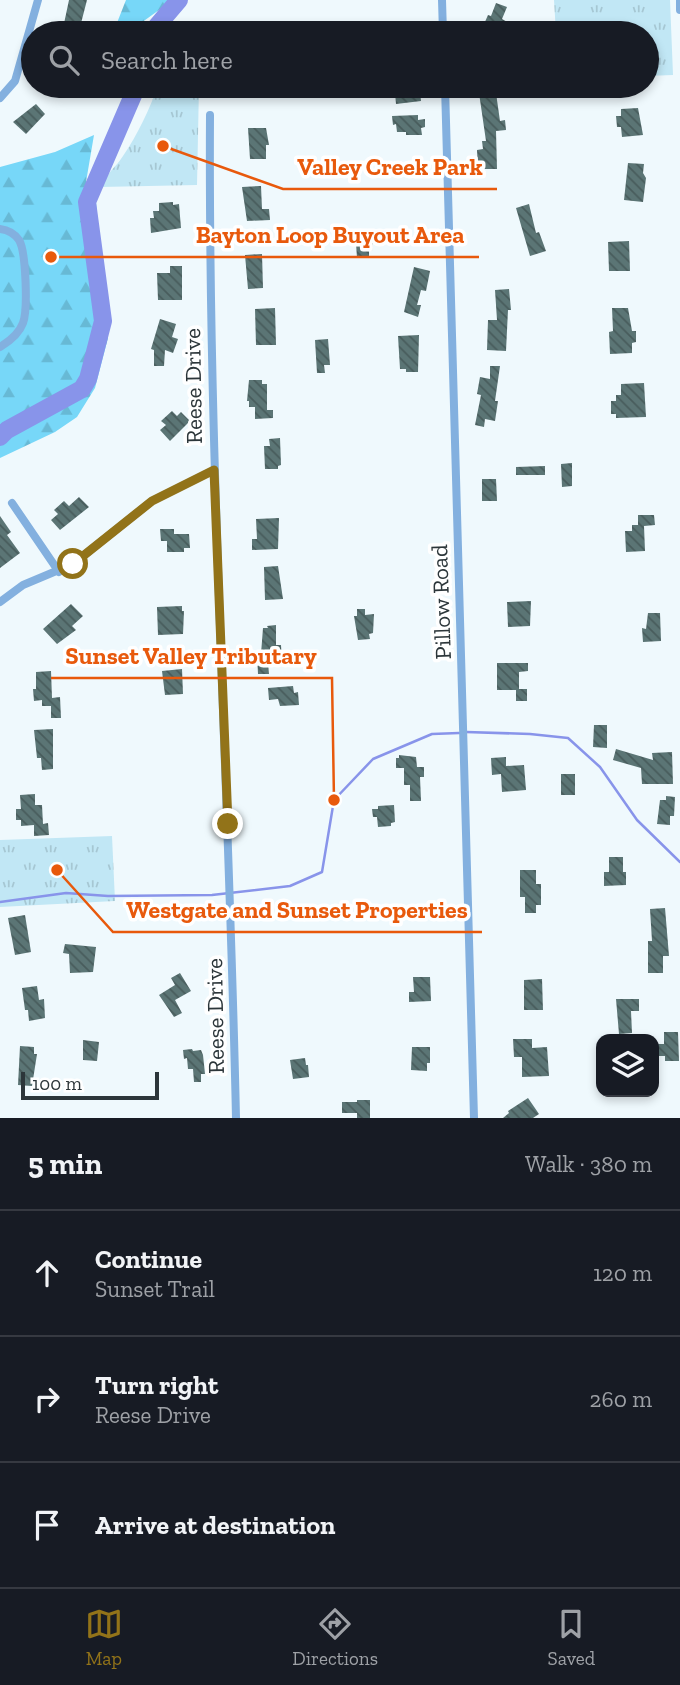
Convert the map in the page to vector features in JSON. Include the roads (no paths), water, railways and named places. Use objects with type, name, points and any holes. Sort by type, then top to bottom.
[{"type":"street","points":[[32,21],[38,0]]},
{"type":"street","points":[[442,0],[443,21]]},
{"type":"street","points":[[680,0],[680,10]]},
{"type":"street","points":[[0,98],[15,81],[21,60]]},
{"type":"street","name":"Pillow Road","points":[[445,98],[474,1118]]},
{"type":"street","name":"Reese Drive","points":[[209,115],[214,470],[232,909],[236,1118]]},
{"type":"street","points":[[0,229],[13,233],[21,245],[27,302],[23,323],[18,332],[0,347]]},
{"type":"street","points":[[0,602],[23,585],[73,564],[152,501],[214,470]]},
{"type":"street","points":[[12,503],[59,572]]},
{"type":"waterway","points":[[161,21],[179,0]]},
{"type":"waterway","points":[[0,437],[7,430],[82,389],[88,379],[103,321],[87,202],[132,98]]},
{"type":"waterway","points":[[466,732],[568,738],[600,767],[637,820],[680,862]]},
{"type":"waterway","points":[[0,902],[66,893],[108,896],[212,895],[290,886],[322,872],[334,800],[373,759],[432,734],[459,733]]},
{"type":"place","name":"Valley Creek Park","points":[[163,146]]},
{"type":"place","name":"Bayton Loop Buyout Area","points":[[51,257]]},
{"type":"place","name":"Sunset Valley Tributary","points":[[334,800]]},
{"type":"place","name":"Westgate and Sunset Properties","points":[[57,870]]}]
